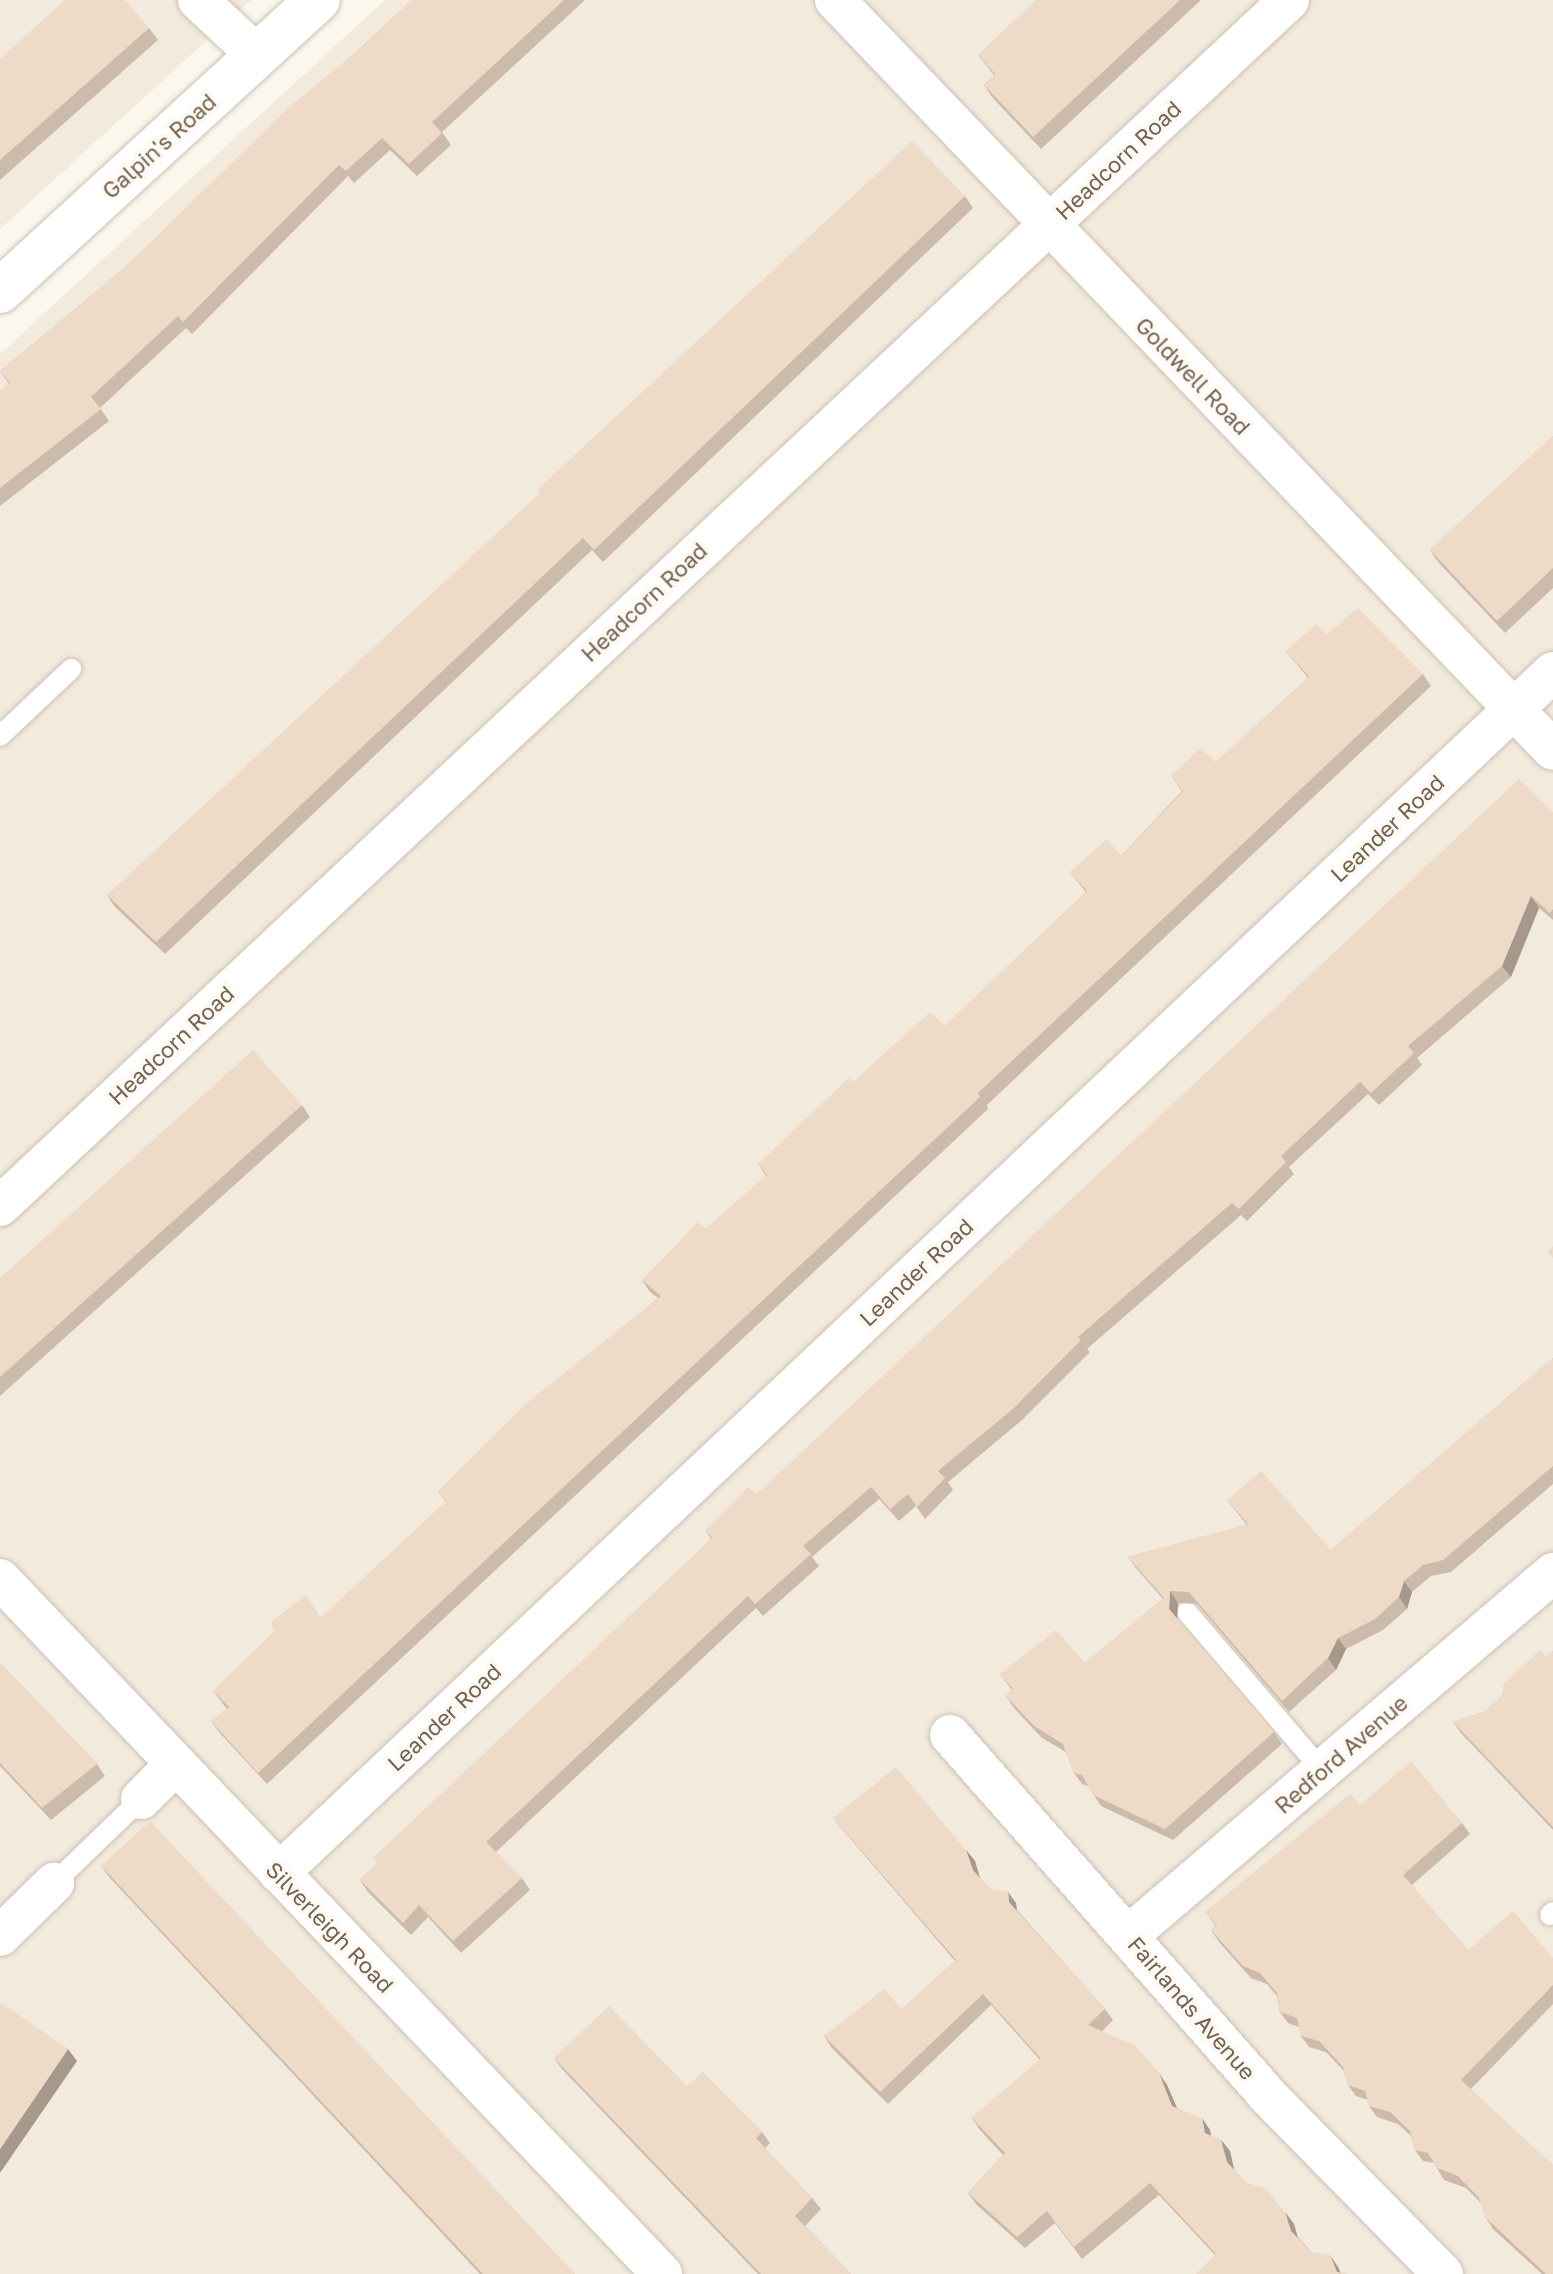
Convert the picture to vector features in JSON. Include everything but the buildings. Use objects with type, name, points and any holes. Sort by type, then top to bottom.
[{"type":"street","points":[[198,0],[258,56]]},
{"type":"street","name":"Galpin's Road","points":[[0,291],[318,0]]},
{"type":"street","name":"Goldwell Road","points":[[835,0],[1048,226],[1553,750]]},
{"type":"street","name":"Headcorn Road","points":[[0,1206],[1289,0]]},
{"type":"street","name":"Leander Road","points":[[279,1873],[1553,672]]},
{"type":"street","name":"Redford Avenue","points":[[1129,1935],[1553,1573]]},
{"type":"street","name":"Silverleigh Road","points":[[0,1579],[174,1766],[662,2274]]},
{"type":"street","name":"Fairlands Avenue","points":[[950,1735],[1267,2095],[1443,2274]]},
{"type":"street","points":[[141,1799],[174,1766]]},
{"type":"street","points":[[0,1936],[54,1883]]},
{"type":"lane","points":[[0,736],[71,669]]},
{"type":"lane","points":[[1187,1612],[1322,1770]]},
{"type":"lane","points":[[54,1883],[141,1799]]},
{"type":"shaded area","points":[[0,0],[251,0],[0,229]]},
{"type":"shaded area","points":[[385,0],[1553,0],[1553,2274],[0,2274],[0,354]]}]
